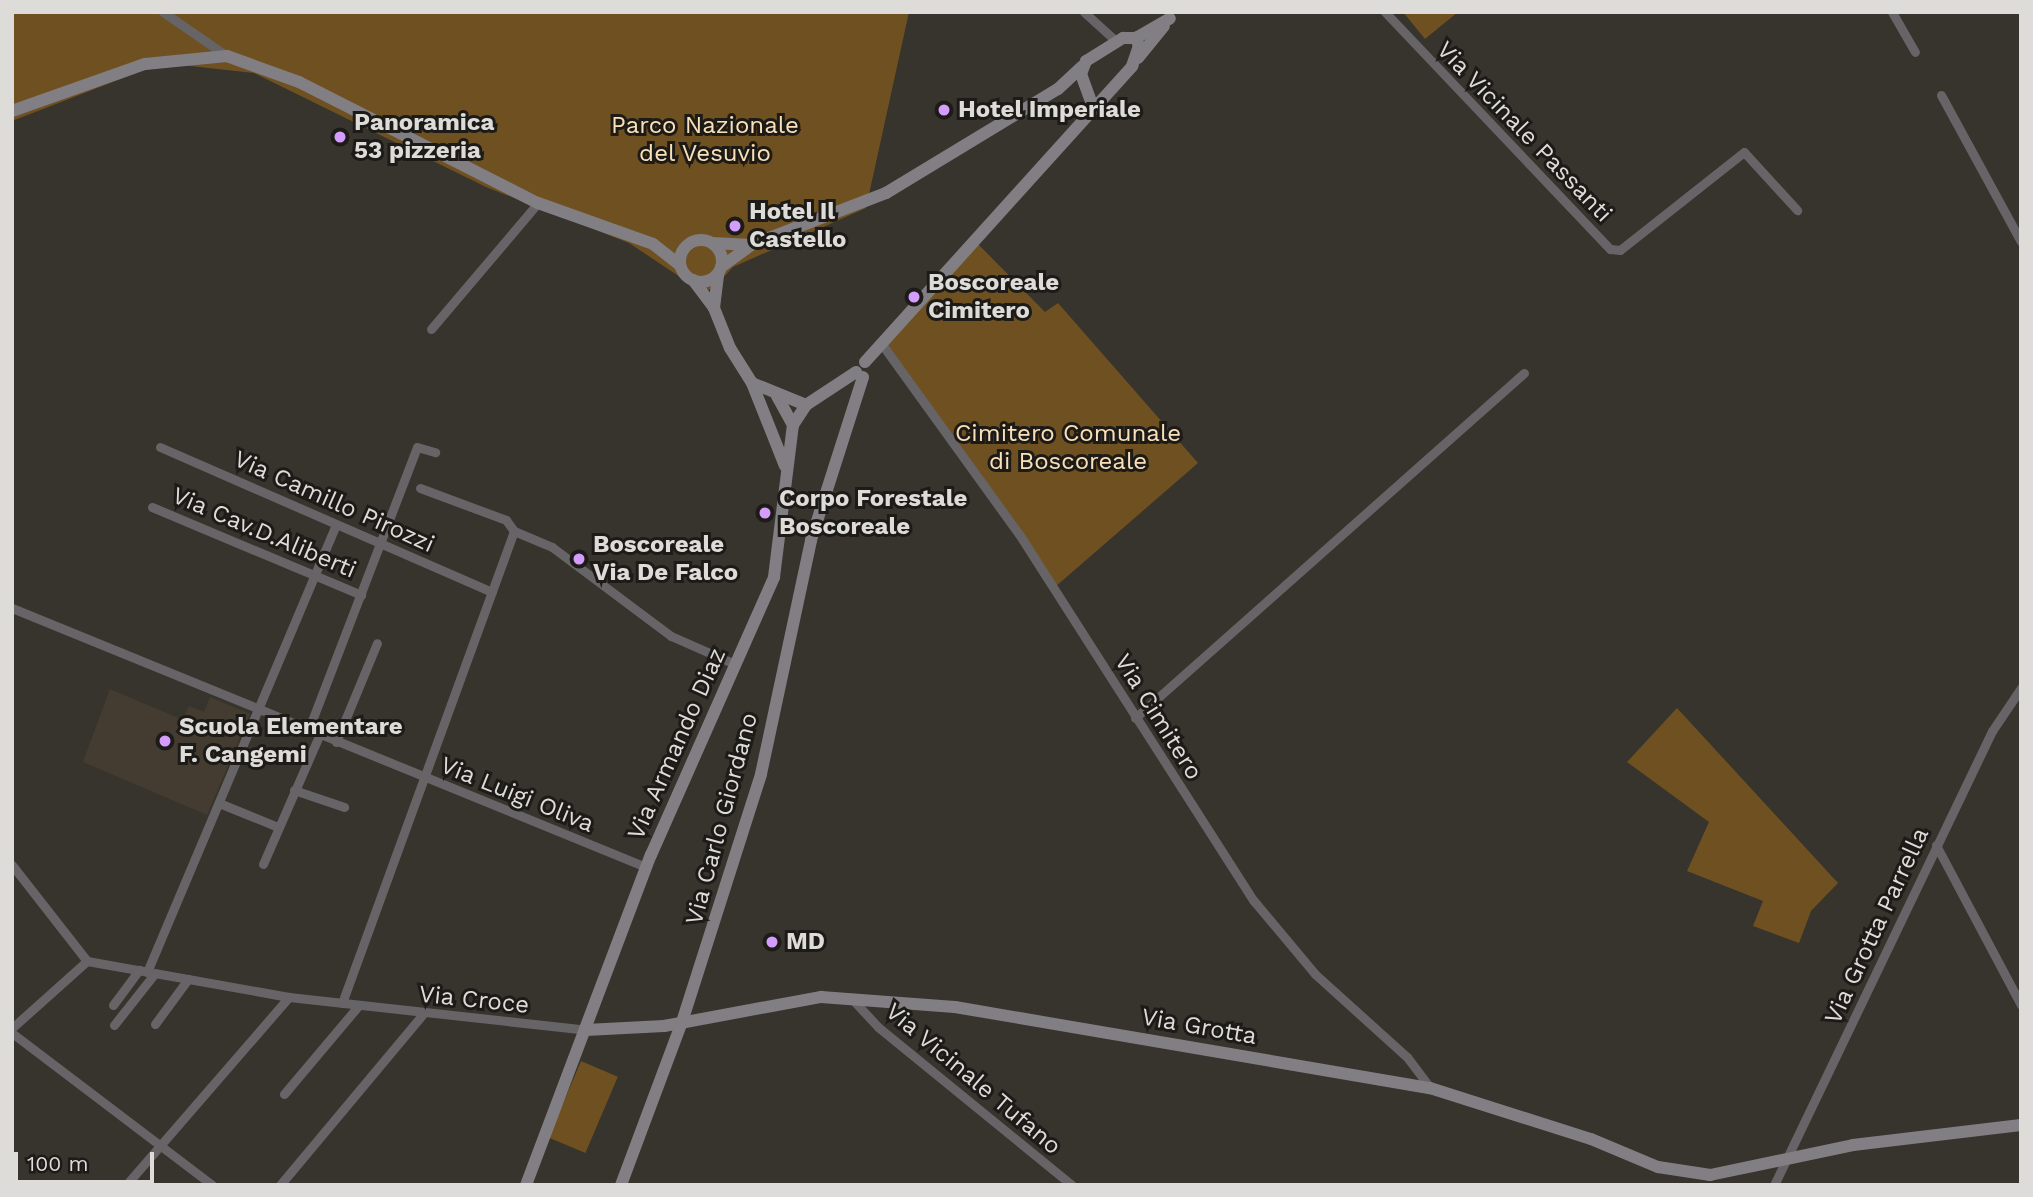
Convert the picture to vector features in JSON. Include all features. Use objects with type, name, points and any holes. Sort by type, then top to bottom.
[{"type":"street","points":[[163,12],[227,56]]},
{"type":"street","points":[[1084,12],[1117,41]]},
{"type":"street","name":"Via Vicinale Passanti","points":[[1385,12],[1610,249],[1620,250],[1744,152],[1797,209]]},
{"type":"street","points":[[1892,12],[1915,52]]},
{"type":"street","points":[[693,280],[706,281],[751,245],[846,212],[886,193],[1058,89],[1117,41],[1136,38],[1172,15]]},
{"type":"street","points":[[793,425],[806,405],[861,370],[881,343],[1132,66],[1172,15]]},
{"type":"street","points":[[1132,66],[1139,47],[1136,38]]},
{"type":"street","points":[[12,111],[145,64],[227,56],[260,64],[538,203],[653,244],[680,265],[714,308]]},
{"type":"street","points":[[1082,67],[1093,107]]},
{"type":"street","points":[[1058,89],[1086,84],[1101,88],[1120,79]]},
{"type":"street","points":[[1941,95],[2021,242]]},
{"type":"street","points":[[431,329],[538,203]]},
{"type":"street","points":[[653,244],[692,242],[751,245]]},
{"type":"street","points":[[680,265],[682,252],[692,242]]},
{"type":"street","points":[[712,243],[721,253],[714,308]]},
{"type":"street","name":"Via Armando Diaz","points":[[714,308],[730,348],[752,383],[769,419],[787,470]]},
{"type":"street","name":"Via Cimitero","points":[[881,343],[1019,534],[1254,901],[1294,952],[1407,1057],[1430,1088]]},
{"type":"street","name":"Via Carlo Giordano","points":[[621,1185],[682,1022],[761,774],[811,540],[861,370]]},
{"type":"street","points":[[1135,718],[1524,373]]},
{"type":"street","name":"Via Armando Diaz","points":[[752,383],[776,396],[806,405]]},
{"type":"street","points":[[776,396],[793,425]]},
{"type":"street","points":[[769,419],[793,425]]},
{"type":"street","name":"Via Armando Diaz","points":[[526,1185],[646,867],[774,578],[793,425]]},
{"type":"street","name":"Via Camillo Pirozzi","points":[[160,447],[492,592]]},
{"type":"street","points":[[307,731],[417,447],[435,452]]},
{"type":"street","points":[[420,488],[506,520],[514,531],[552,547],[671,636],[735,664]]},
{"type":"street","name":"Via Cav.D.Aliberti","points":[[152,507],[361,595]]},
{"type":"street","points":[[114,1025],[147,972],[336,524]]},
{"type":"street","points":[[342,1003],[514,531]]},
{"type":"street","name":"Via Luigi Oliva","points":[[12,608],[319,736],[646,867]]},
{"type":"street","points":[[336,742],[377,643]]},
{"type":"street","name":"Via Grotta Parrella","points":[[1774,1185],[1792,1157],[1936,845],[1992,731],[2021,688]]},
{"type":"street","points":[[263,864],[319,736]]},
{"type":"street","points":[[295,790],[344,807]]},
{"type":"street","points":[[219,803],[278,827]]},
{"type":"street","points":[[1936,845],[2021,1005]]},
{"type":"street","points":[[12,866],[87,961],[12,1028]]},
{"type":"street","name":"Via Croce","points":[[87,961],[289,998],[586,1030]]},
{"type":"street","points":[[113,1005],[147,972]]},
{"type":"street","points":[[155,1024],[188,979]]},
{"type":"street","points":[[126,1185],[289,998]]},
{"type":"street","name":"Via Grotta","points":[[586,1030],[682,1022],[776,1002],[851,999],[955,1007],[1430,1088],[1591,1139],[1676,1172],[1710,1175],[1773,1165],[1792,1157],[1921,1135],[2021,1125]]},
{"type":"street","name":"Via Vicinale Tufano","points":[[851,999],[878,1027],[1072,1185]]},
{"type":"street","points":[[284,1094],[358,1006]]},
{"type":"street","points":[[281,1185],[423,1014]]},
{"type":"street","points":[[12,1033],[212,1185]]},
{"type":"shaded area","name":"Scuola Elementare F. Cangemi","points":[[110,689],[183,720],[189,706],[204,712],[210,697],[250,714],[207,815],[83,762]]},
{"type":"green space","name":"Parco Nazionale del Vesuvio","points":[[12,12],[909,12],[866,208],[733,267],[713,289],[701,291],[629,243],[486,187],[254,73],[181,65],[144,70],[12,121]]},
{"type":"green space","points":[[1403,12],[1458,12],[1425,39]]},
{"type":"green space","name":"Cimitero Comunale di Boscoreale","points":[[977,243],[1045,312],[1058,303],[1198,463],[1055,587],[886,345]]},
{"type":"green space","points":[[1677,708],[1838,883],[1811,911],[1799,943],[1753,926],[1763,901],[1687,871],[1709,822],[1627,762]]},
{"type":"green space","points":[[581,1061],[618,1077],[585,1153],[549,1137]]},
{"type":"place","name":"Hotel Imperiale","points":[[944,110]]},
{"type":"place","name":"Panoramica 53 pizzeria","points":[[340,137]]},
{"type":"place","name":"Hotel Il Castello","points":[[735,226]]},
{"type":"place","name":"Boscoreale Cimitero","points":[[914,297]]},
{"type":"place","name":"Corpo Forestale Boscoreale","points":[[765,513]]},
{"type":"place","name":"Boscoreale Via De Falco","points":[[579,559]]},
{"type":"place","name":"Scuola Elementare F. Cangemi","points":[[165,741]]},
{"type":"place","name":"MD","points":[[772,942]]}]
